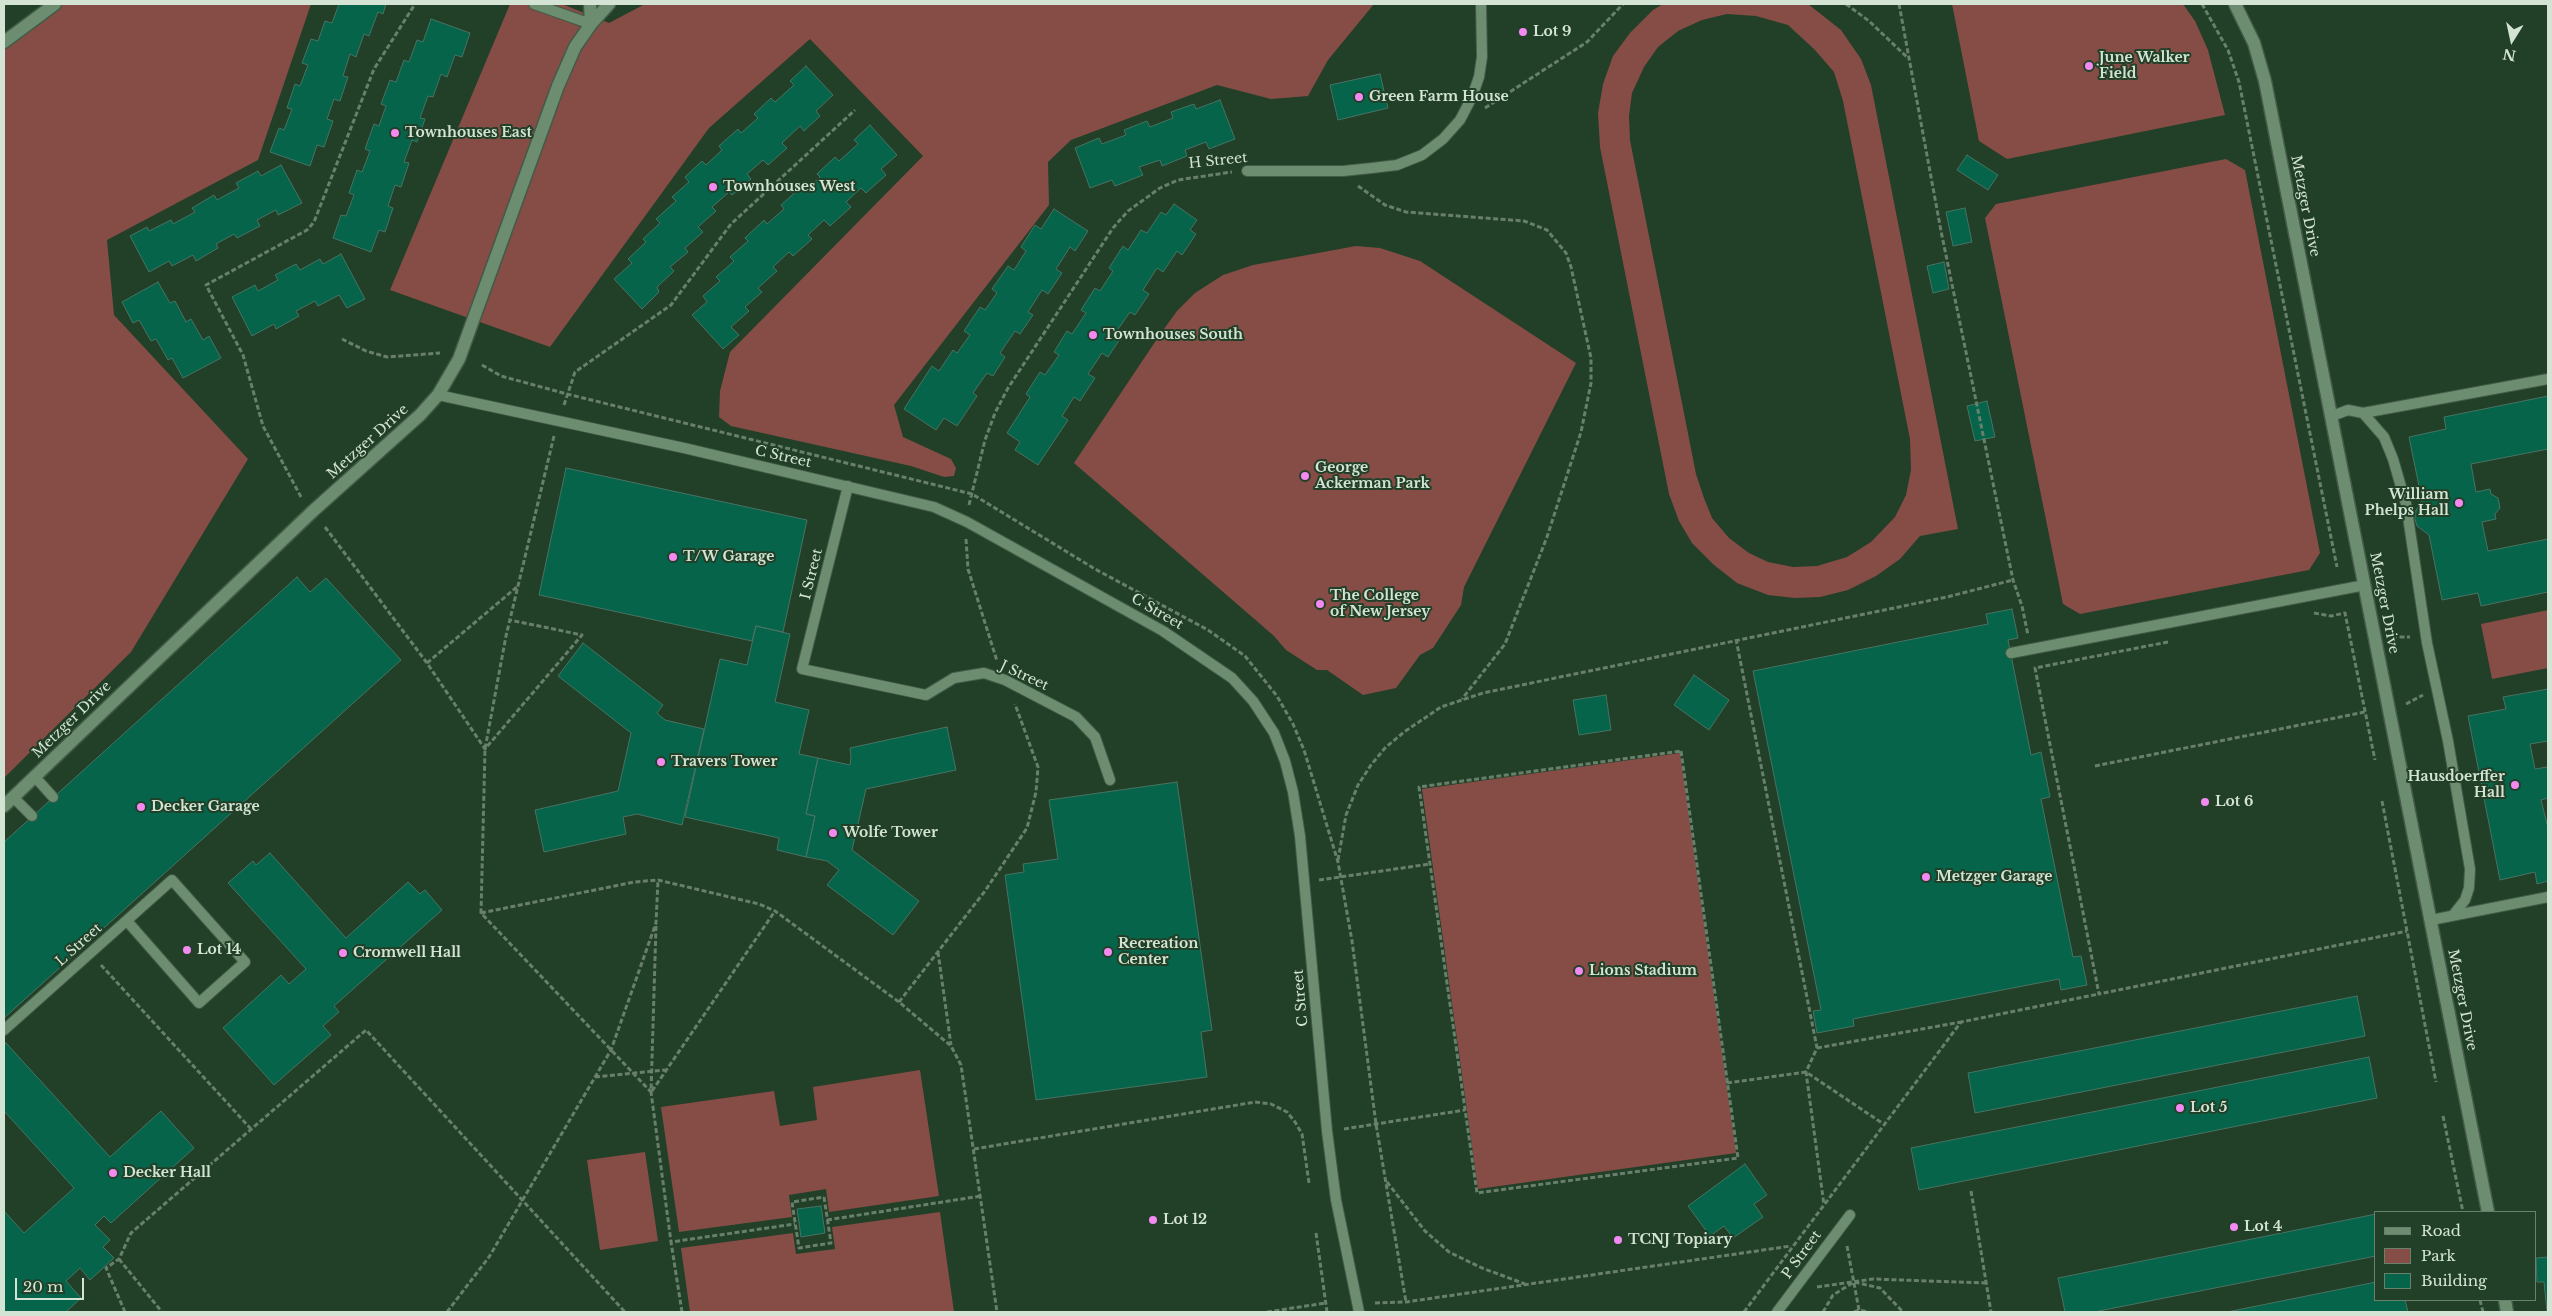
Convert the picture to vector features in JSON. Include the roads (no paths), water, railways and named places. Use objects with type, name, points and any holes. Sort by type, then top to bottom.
[{"type":"street","points":[[4,42],[55,4]]},
{"type":"street","points":[[590,4],[590,24]]},
{"type":"street","name":"Metzger Drive","points":[[4,806],[313,511],[420,415],[438,395],[459,359],[558,86],[575,47],[590,24],[609,4]]},
{"type":"street","name":"Metzger Drive","points":[[2235,4],[2254,43],[2265,80],[2488,1211]]},
{"type":"lane","points":[[534,4],[590,24]]},
{"type":"lane","name":"H Street","points":[[1247,171],[1343,171],[1397,165],[1422,156],[1443,140],[1460,120],[1479,77],[1483,33],[1481,4]]},
{"type":"lane","points":[[2332,416],[2348,410],[2363,413],[2548,379]]},
{"type":"lane","name":"C Street","points":[[438,395],[848,486],[934,507],[968,522],[1164,631],[1232,678],[1253,701],[1274,733],[1285,761],[1293,792],[1304,880],[1327,1131],[1336,1200],[1359,1312]]},
{"type":"lane","points":[[2363,413],[2384,437],[2393,459],[2406,504],[2428,643],[2448,741],[2470,869],[2467,894],[2454,914]]},
{"type":"lane","name":"I Street","points":[[802,669],[848,486]]},
{"type":"lane","points":[[2011,653],[2365,585]]},
{"type":"lane","name":"J Street","points":[[802,669],[926,695],[954,678],[984,674],[1005,680],[1076,717],[1095,737],[1110,780]]},
{"type":"lane","points":[[35,776],[54,797]]},
{"type":"lane","points":[[13,797],[32,816]]},
{"type":"lane","name":"L Street","points":[[4,1030],[172,880],[245,962],[199,1003],[127,921]]},
{"type":"lane","points":[[2431,920],[2548,897]]},
{"type":"lane","name":"P Street","points":[[1777,1312],[1850,1215]]},
{"type":"place","name":"Lot 9","points":[[1523,32]]},
{"type":"place","name":"June Walker Field","points":[[2089,66]]},
{"type":"place","name":"Green Farm House","points":[[1359,97]]},
{"type":"place","name":"Townhouses East","points":[[395,133]]},
{"type":"place","name":"Townhouses West","points":[[713,187]]},
{"type":"place","name":"Townhouses South","points":[[1093,335]]},
{"type":"place","name":"George Ackerman Park","points":[[1305,476]]},
{"type":"place","name":"William Phelps Hall","points":[[2459,503]]},
{"type":"place","name":"T/W Garage","points":[[673,557]]},
{"type":"place","name":"The College of New Jersey","points":[[1320,604]]},
{"type":"place","name":"Travers Tower","points":[[661,762]]},
{"type":"place","name":"Hausdoerffer Hall","points":[[2515,785]]},
{"type":"place","name":"Lot 6","points":[[2205,802]]},
{"type":"place","name":"Decker Garage","points":[[141,807]]},
{"type":"place","name":"Wolfe Tower","points":[[833,833]]},
{"type":"place","name":"Metzger Garage","points":[[1926,877]]},
{"type":"place","name":"Lot 14","points":[[187,950]]},
{"type":"place","name":"Recreation Center","points":[[1108,952]]},
{"type":"place","name":"Cromwell Hall","points":[[343,953]]},
{"type":"place","name":"Lions Stadium","points":[[1579,971]]},
{"type":"place","name":"Lot 5","points":[[2180,1108]]},
{"type":"place","name":"Decker Hall","points":[[113,1173]]},
{"type":"place","name":"Lot 12","points":[[1153,1220]]},
{"type":"place","name":"Lot 4","points":[[2234,1227]]},
{"type":"place","name":"TCNJ Topiary","points":[[1618,1240]]}]
